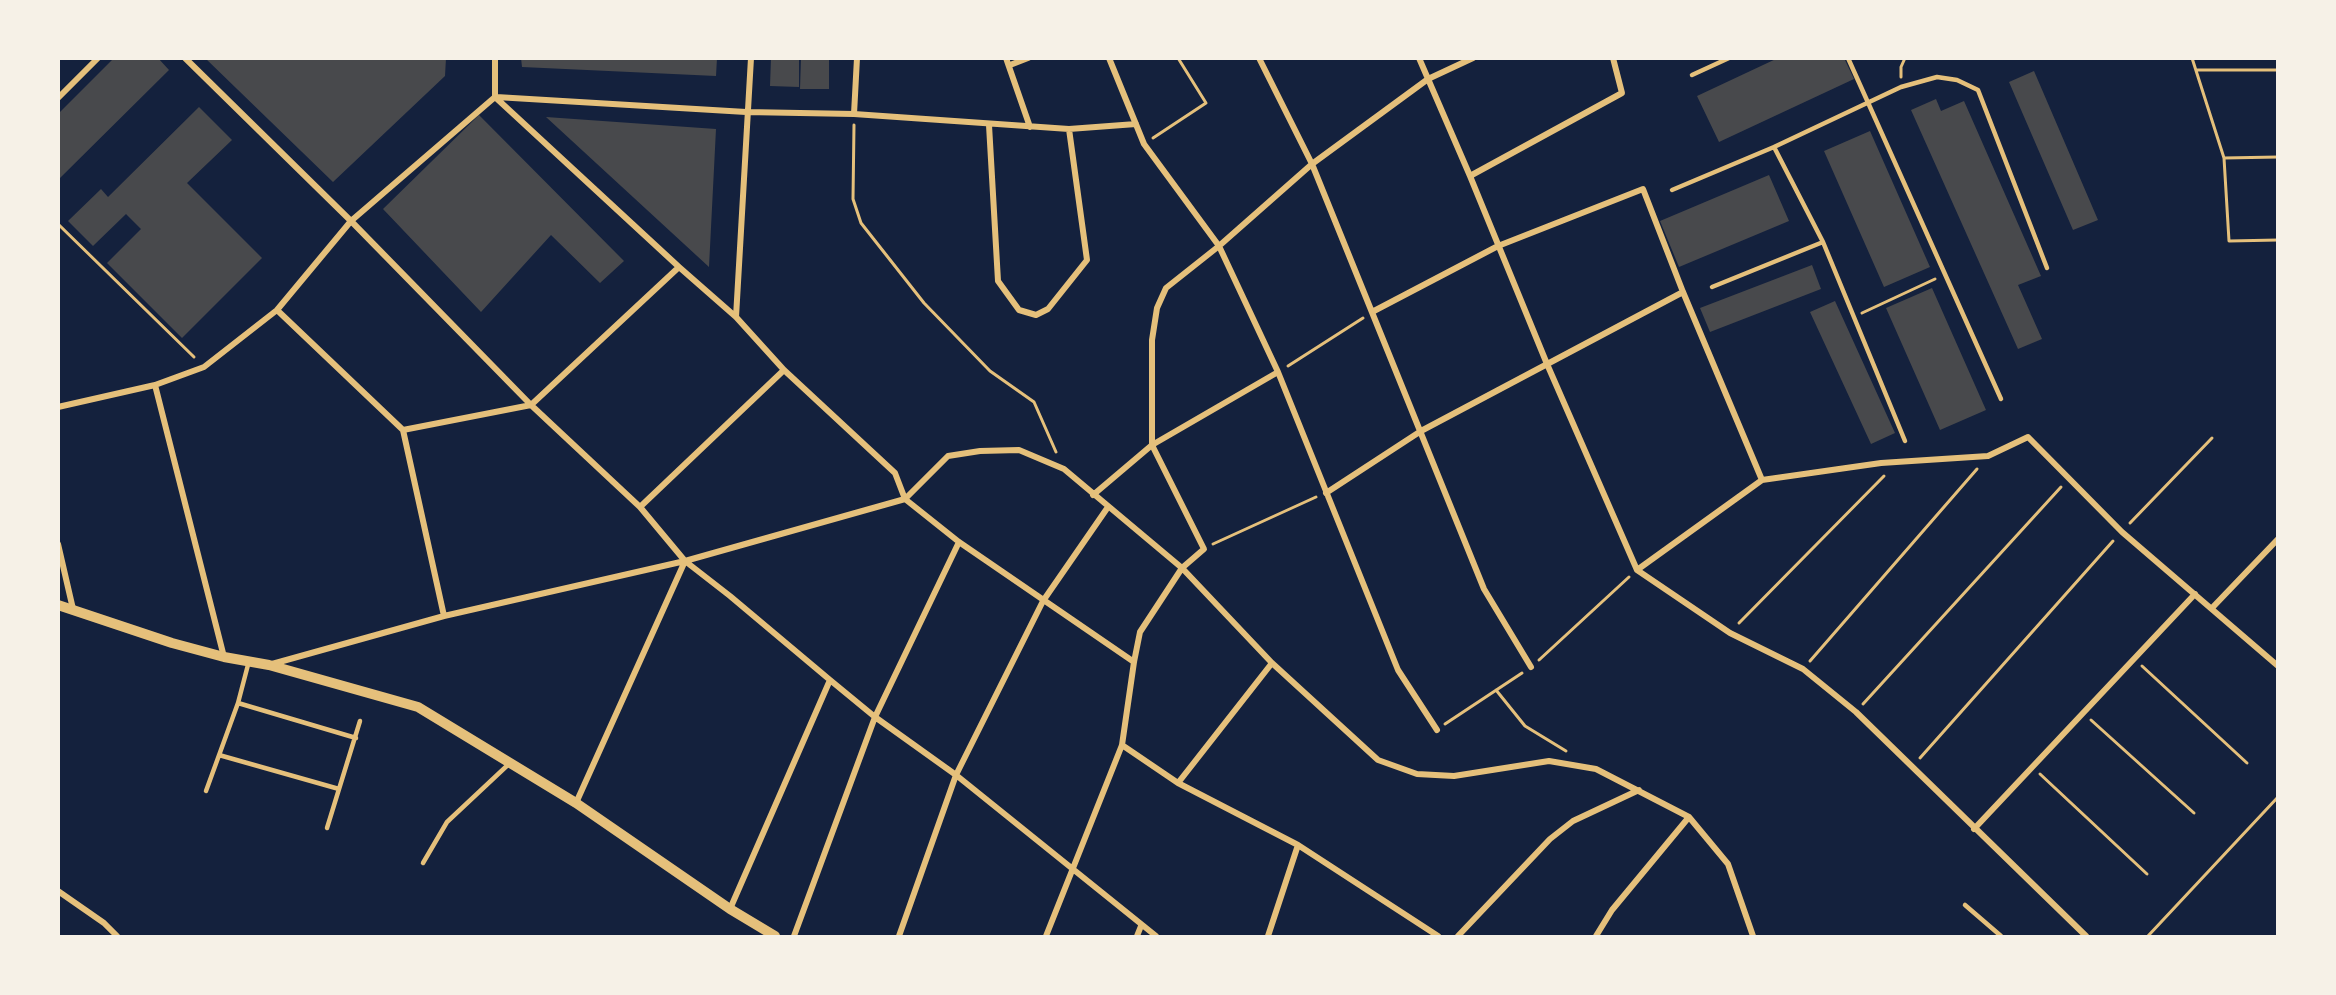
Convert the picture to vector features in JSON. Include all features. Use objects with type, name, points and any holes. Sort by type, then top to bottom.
[{"type":"street","points":[[58,98],[98,58]]},
{"type":"street","points":[[185,58],[351,221],[531,405],[640,507],[685,561],[875,717],[956,775],[1156,936]]},
{"type":"street","points":[[495,58],[495,97],[679,267],[736,316],[784,370],[895,473],[905,499],[959,542],[1134,662]]},
{"type":"street","points":[[736,316],[746,112],[751,58]]},
{"type":"street","points":[[854,114],[857,58]]},
{"type":"street","points":[[1028,58],[1008,62],[1030,127]]},
{"type":"street","points":[[1109,58],[1144,144],[1219,246],[1278,372],[1398,670],[1437,730]]},
{"type":"street","points":[[1259,58],[1312,164],[1484,589],[1531,667]]},
{"type":"street","points":[[1419,58],[1547,364],[1637,570],[1730,633],[1803,669],[1856,712],[2086,936]]},
{"type":"street","points":[[1046,936],[1122,745],[1140,632],[1182,568],[1204,549],[1152,445],[1152,340],[1157,308],[1166,288],[1219,246],[1312,164],[1428,79],[1473,58]]},
{"type":"street","points":[[1470,176],[1622,93],[1613,58]]},
{"type":"street","points":[[58,408],[155,385],[204,367],[277,310],[351,221],[495,97],[746,112],[854,114],[1069,129],[1136,124]]},
{"type":"street","points":[[989,125],[998,281],[1019,310],[1036,315],[1048,309],[1087,260],[1069,129]]},
{"type":"street","points":[[1372,312],[1498,246],[1643,189],[1683,292],[1762,480]]},
{"type":"street","points":[[404,430],[531,405],[679,267]]},
{"type":"street","points":[[1326,493],[1421,431],[1683,292]]},
{"type":"street","points":[[277,310],[404,430],[444,616]]},
{"type":"street","points":[[640,507],[784,370]]},
{"type":"street","points":[[1093,495],[1152,445],[1278,372]]},
{"type":"street","points":[[155,385],[224,657]]},
{"type":"street","points":[[1637,570],[1762,480],[1898,462],[1988,456],[2028,436],[2068,480],[2122,532],[2277,666]]},
{"type":"street","points":[[269,665],[444,616],[685,561],[905,499],[948,456],[980,451],[1019,450],[1064,469],[1182,568],[1272,663],[1378,760],[1417,774],[1454,776],[1549,761],[1596,769],[1689,817],[1728,864],[1753,936]]},
{"type":"street","points":[[899,936],[956,775],[1043,601],[1108,507]]},
{"type":"street","points":[[2212,608],[2277,539]]},
{"type":"street","points":[[794,936],[875,717],[959,542]]},
{"type":"street","points":[[58,544],[73,609]]},
{"type":"street","points":[[576,803],[685,561]]},
{"type":"street","points":[[1974,829],[2195,594]]},
{"type":"street","points":[[58,605],[172,643],[224,657],[269,665],[418,707],[576,803],[730,909],[775,936]]},
{"type":"street","points":[[1178,783],[1272,663]]},
{"type":"street","points":[[730,909],[830,680]]},
{"type":"street","points":[[1122,745],[1178,783],[1298,845],[1438,936]]},
{"type":"street","points":[[1458,936],[1550,839],[1573,821],[1639,790]]},
{"type":"street","points":[[1596,936],[1612,910],[1689,817]]},
{"type":"street","points":[[1268,936],[1298,845]]},
{"type":"street","points":[[58,891],[104,923],[117,936]]},
{"type":"street","points":[[1137,936],[1141,926]]},
{"type":"lane","points":[[1692,75],[1729,58]]},
{"type":"lane","points":[[1848,58],[2001,399]]},
{"type":"lane","points":[[1672,190],[1774,147],[1900,87],[1937,77],[1957,80],[1978,90],[2047,268]]},
{"type":"lane","points":[[1774,147],[1823,242],[1905,441]]},
{"type":"lane","points":[[1712,286],[1823,242]]},
{"type":"lane","points":[[206,791],[238,703],[249,662]]},
{"type":"lane","points":[[238,703],[356,738]]},
{"type":"lane","points":[[327,828],[360,721]]},
{"type":"lane","points":[[219,755],[339,789]]},
{"type":"lane","points":[[423,863],[447,822],[511,762]]},
{"type":"lane","points":[[1965,905],[2001,936]]},
{"type":"path","points":[[1144,144],[1206,103],[1178,58]]},
{"type":"path","points":[[1900,87],[1901,66],[1905,58]]},
{"type":"path","points":[[2193,58],[2224,158],[2229,241],[2277,240]]},
{"type":"path","points":[[2196,70],[2277,70]]},
{"type":"path","points":[[854,114],[853,199],[861,223],[924,303],[990,371],[1034,402],[1064,469]]},
{"type":"path","points":[[2224,158],[2277,158]]},
{"type":"path","points":[[58,224],[204,367]]},
{"type":"path","points":[[1852,317],[1945,274]]},
{"type":"path","points":[[1278,372],[1372,312]]},
{"type":"path","points":[[1912,767],[2122,532],[2212,438]]},
{"type":"path","points":[[1803,669],[1988,456]]},
{"type":"path","points":[[1730,633],[1898,462]]},
{"type":"path","points":[[1856,712],[2068,480]]},
{"type":"path","points":[[1204,549],[1326,493]]},
{"type":"path","points":[[1437,730],[1531,667],[1637,570]]},
{"type":"path","points":[[2134,658],[2247,763]]},
{"type":"path","points":[[1496,690],[1525,726],[1596,769]]},
{"type":"path","points":[[2083,713],[2194,813]]},
{"type":"path","points":[[2033,767],[2147,874]]},
{"type":"path","points":[[2148,936],[2277,798]]},
{"type":"building","points":[[114,58],[158,58],[169,70],[58,180],[58,114]]},
{"type":"building","points":[[205,58],[446,58],[445,76],[333,182]]},
{"type":"building","points":[[521,58],[717,58],[716,76],[522,67]]},
{"type":"building","points":[[771,58],[799,58],[799,87],[770,86]]},
{"type":"building","points":[[801,58],[829,58],[829,89],[800,89]]},
{"type":"building","points":[[1778,58],[1844,58],[1854,79],[1719,142],[1697,96]]},
{"type":"building","points":[[2034,71],[2098,220],[2073,230],[2009,82]]},
{"type":"building","points":[[1936,99],[1941,111],[1964,101],[2041,276],[2018,285],[2042,339],[2018,349],[1911,110]]},
{"type":"building","points":[[199,107],[232,140],[187,183],[262,258],[182,338],[107,263],[141,229],[126,214],[93,246],[68,221],[101,189],[108,197]]},
{"type":"building","points":[[479,115],[624,261],[600,283],[551,235],[481,312],[383,209]]},
{"type":"building","points":[[546,117],[716,129],[709,267]]},
{"type":"building","points":[[1870,131],[1930,267],[1884,287],[1824,151]]},
{"type":"building","points":[[1769,175],[1789,221],[1679,267],[1660,221]]},
{"type":"building","points":[[1812,265],[1821,289],[1710,332],[1700,308]]},
{"type":"building","points":[[1932,288],[1986,410],[1940,430],[1886,308]]},
{"type":"building","points":[[1835,301],[1895,433],[1871,444],[1810,312]]}]
